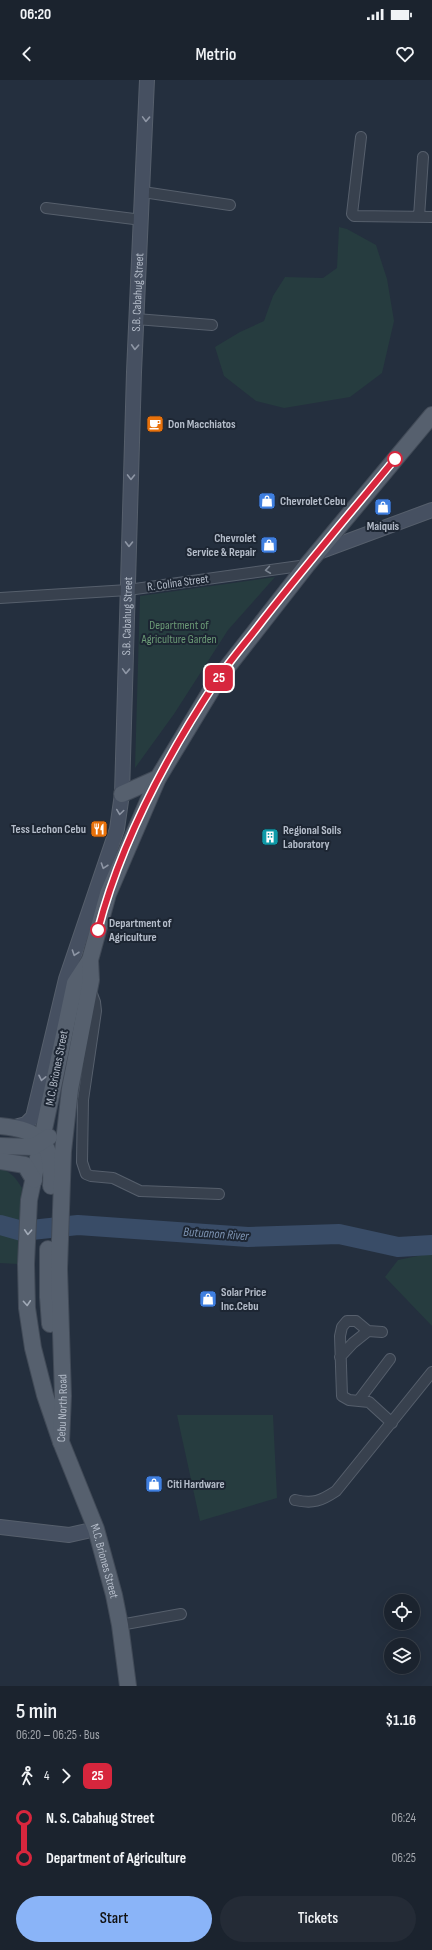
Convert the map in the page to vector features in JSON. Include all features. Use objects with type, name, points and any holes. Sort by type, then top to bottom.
[{"type":"main road","name":"M.C. Briones Street","points":[[68,1107],[90,988],[90,960],[108,894],[158,778],[218,679],[311,559],[432,415]]},
{"type":"main road","points":[[122,794],[158,778]]},
{"type":"main road","name":"M.C. Briones Street","points":[[34,1180],[74,982],[90,960]]},
{"type":"main road","points":[[0,1146],[26,1148],[33,1147],[42,1142],[57,1128],[68,1107]]},
{"type":"main road","points":[[56,1201],[68,1107]]},
{"type":"main road","points":[[7,1127],[30,1131],[42,1142],[48,1151],[51,1162],[56,1201]]},
{"type":"main road","points":[[0,1162],[25,1166],[34,1180]]},
{"type":"main road","name":"Cebu North Road","points":[[34,1180],[30,1200],[26,1264],[27,1304],[32,1341],[45,1395],[61,1442]]},
{"type":"main road","name":"Cebu North Road","points":[[56,1201],[53,1268],[48,1297],[51,1331],[63,1396],[61,1442]]},
{"type":"main road","name":"M.C. Briones Street","points":[[61,1442],[96,1529],[120,1625],[128,1686]]},
{"type":"street","name":"S.B. Cabahug Street","points":[[7,1127],[26,1124],[33,1117],[57,1011],[66,979],[117,829],[122,794],[136,319],[148,80]]},
{"type":"street","points":[[362,137],[352,214],[354,216],[432,217]]},
{"type":"street","points":[[419,216],[423,157]]},
{"type":"street","points":[[143,192],[230,205]]},
{"type":"street","points":[[46,208],[142,220]]},
{"type":"street","points":[[136,319],[212,325]]},
{"type":"street","points":[[311,559],[432,510]]},
{"type":"street","name":"R. Colina Street","points":[[0,598],[128,590],[311,559]]},
{"type":"street","points":[[90,988],[95,1002],[96,1011],[83,1100],[82,1162],[86,1174],[91,1176],[113,1178],[140,1191],[219,1194]]},
{"type":"street","points":[[382,1332],[368,1331],[356,1320],[347,1321],[342,1327],[340,1336],[342,1396],[348,1400],[369,1402],[392,1423]]},
{"type":"street","points":[[340,1357],[352,1343],[368,1331]]},
{"type":"street","points":[[359,1400],[390,1359]]},
{"type":"street","points":[[295,1500],[308,1503],[318,1501],[336,1490],[432,1372]]},
{"type":"street","points":[[0,1527],[69,1535],[96,1529]]},
{"type":"street","points":[[120,1625],[182,1614]]},
{"type":"green space","points":[[339,227],[347,229],[376,245],[387,279],[394,321],[382,373],[350,397],[284,408],[256,401],[224,376],[215,347],[240,332],[264,321],[273,296],[285,277],[323,278],[337,268]]},
{"type":"green space","name":"Department of Agriculture Garden","points":[[275,577],[228,630],[174,714],[135,768],[140,596]]},
{"type":"green space","points":[[0,1168],[13,1176],[22,1188],[18,1264],[0,1263]]},
{"type":"green space","points":[[432,1253],[432,1326],[385,1277],[398,1260]]},
{"type":"green space","points":[[177,1415],[273,1415],[277,1498],[200,1521]]},
{"type":"waterway","name":"Butuanon River","points":[[0,1225],[22,1231],[78,1225],[248,1237],[339,1234],[398,1247],[432,1245]]},
{"type":"bus line","name":"25","points":[[98,930],[108,894],[158,778],[218,679],[311,560],[395,459]]},
{"type":"place","name":"Don Macchiatos","points":[[155,424]]},
{"type":"place","name":"Chevrolet Cebu","points":[[267,501]]},
{"type":"place","name":"Maiquis","points":[[383,507]]},
{"type":"place","name":"Chevrolet Service & Repair","points":[[269,545]]},
{"type":"place","name":"Tess Lechon Cebu","points":[[99,829]]},
{"type":"place","name":"Regional Soils Laboratory","points":[[270,837]]},
{"type":"place","name":"Department of Agriculture","points":[[98,930]]},
{"type":"place","name":"Solar Price Inc.Cebu","points":[[208,1299]]},
{"type":"place","name":"Citi Hardware","points":[[154,1484]]}]
